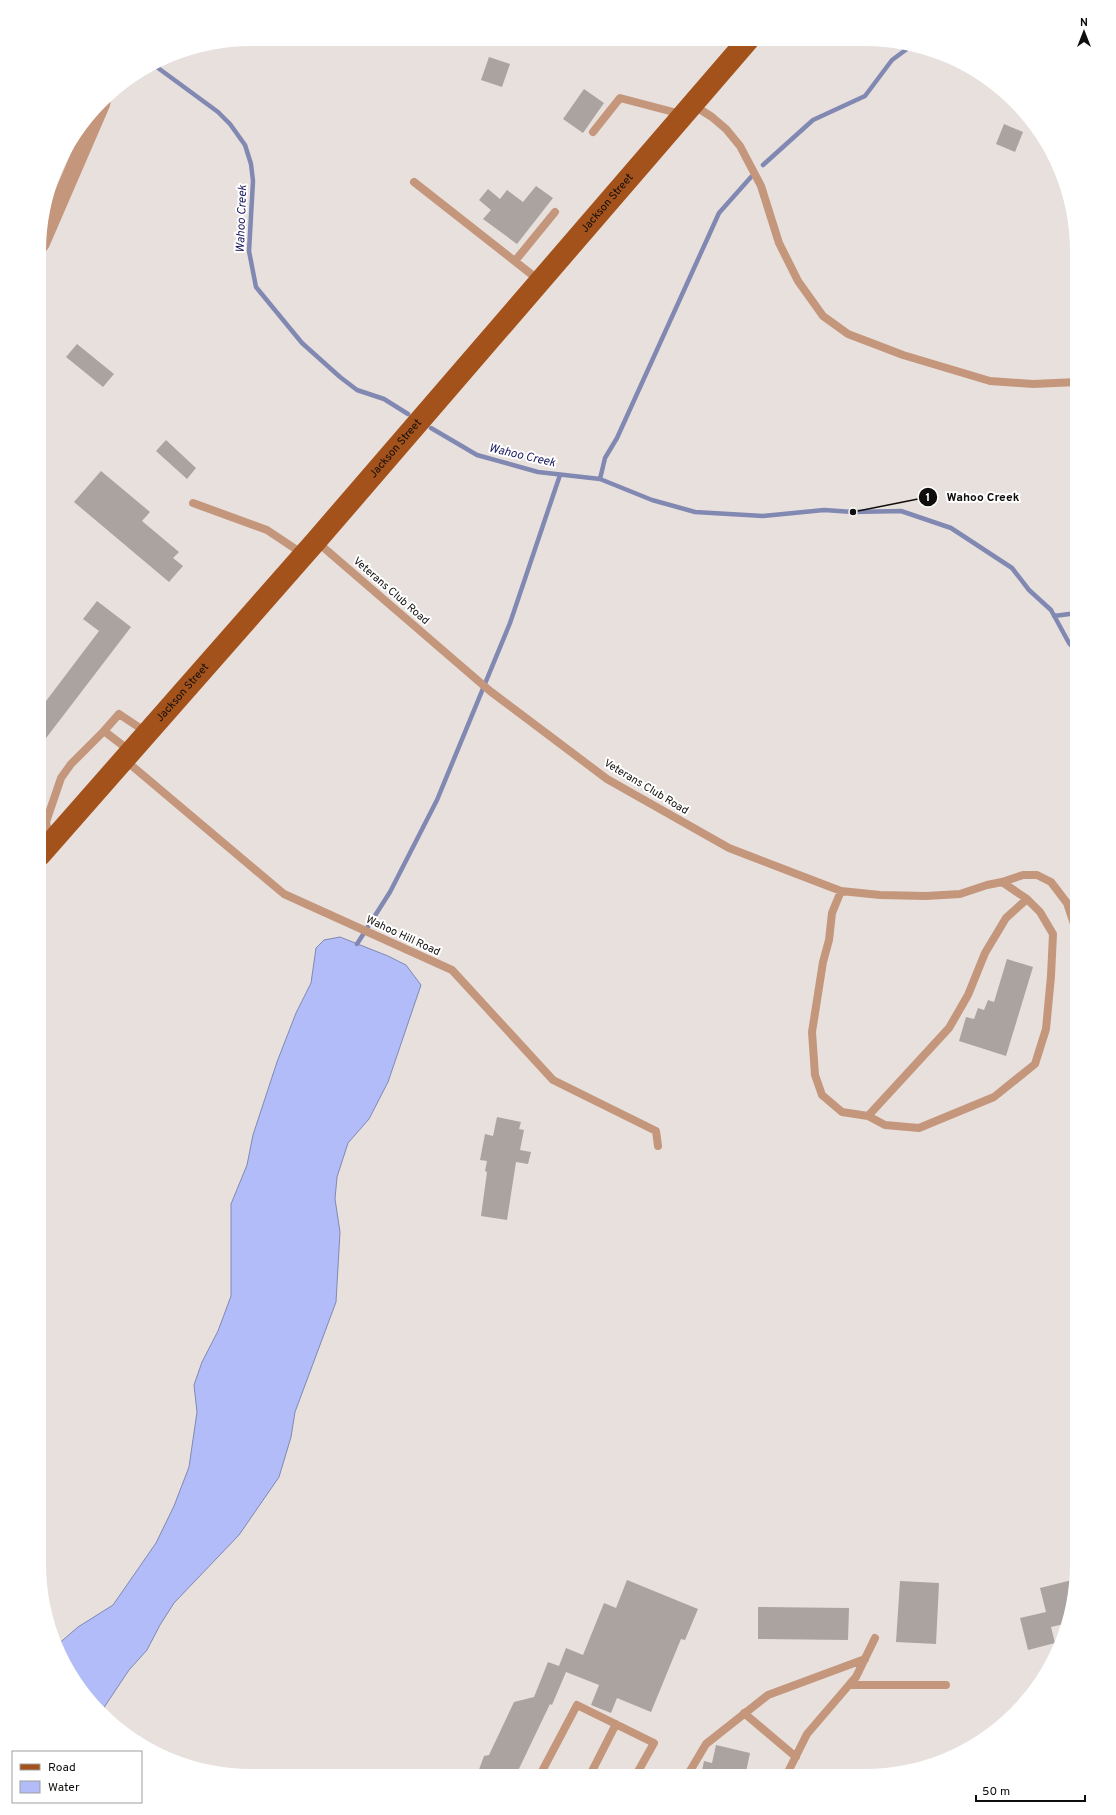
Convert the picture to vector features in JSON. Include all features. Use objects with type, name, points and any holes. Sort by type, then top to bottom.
[{"type":"main road","name":"Jackson Street","points":[[46,848],[310,548],[743,46]]},
{"type":"street","points":[[47,230],[96,117]]},
{"type":"lane","points":[[593,132],[620,98],[688,110],[712,117],[726,129],[740,146],[761,186],[779,243],[798,281],[823,316],[848,334],[903,355],[990,381],[1033,384],[1070,382]]},
{"type":"lane","points":[[414,182],[540,281]]},
{"type":"lane","points":[[515,261],[555,212]]},
{"type":"lane","name":"Veterans Club Road","points":[[193,503],[267,530],[310,548],[490,691],[607,779],[729,848],[841,891],[880,895],[926,896],[960,894],[1024,875],[1037,875],[1051,882],[1067,903],[1070,912]]},
{"type":"lane","points":[[46,822],[61,778],[71,764],[119,714],[147,733]]},
{"type":"lane","points":[[104,730],[127,755]]},
{"type":"lane","name":"Wahoo Hill Road","points":[[127,755],[284,894],[452,970],[553,1080],[656,1131],[658,1146]]},
{"type":"lane","points":[[841,891],[832,913],[812,1032],[815,1075],[822,1095],[842,1112],[868,1116],[885,1125],[919,1128],[994,1097],[1035,1064],[1046,1029],[1053,934],[1040,912],[1026,899],[1002,882]]},
{"type":"lane","points":[[868,1116],[950,1028],[968,995],[985,953],[992,941],[1006,918],[1026,899]]},
{"type":"lane","points":[[790,1769],[807,1734],[849,1685],[875,1638]]},
{"type":"lane","points":[[691,1769],[706,1744],[768,1695],[864,1659]]},
{"type":"lane","points":[[849,1685],[946,1685]]},
{"type":"lane","points":[[543,1769],[577,1705],[654,1743],[639,1769]]},
{"type":"lane","points":[[744,1713],[796,1757]]},
{"type":"lane","points":[[593,1769],[616,1724]]},
{"type":"water","points":[[340,937],[388,956],[406,965],[421,985],[388,1082],[369,1119],[348,1143],[337,1177],[335,1199],[340,1232],[336,1302],[295,1412],[291,1437],[279,1477],[239,1535],[174,1603],[147,1650],[129,1670],[104,1707],[88,1689],[73,1667],[61,1641],[78,1627],[113,1605],[156,1543],[174,1506],[189,1467],[197,1412],[194,1385],[202,1362],[218,1331],[231,1296],[231,1204],[247,1165],[253,1135],[277,1062],[296,1013],[311,983],[316,948],[324,940]]},
{"type":"building","points":[[489,57],[510,64],[502,87],[481,80]]},
{"type":"building","points":[[584,89],[604,103],[583,133],[563,119]]},
{"type":"building","points":[[1004,124],[1023,132],[1015,152],[996,144]]},
{"type":"building","points":[[536,186],[553,198],[517,244],[483,219],[491,210],[479,200],[488,189],[500,199],[507,190],[523,202]]},
{"type":"building","points":[[77,344],[114,374],[103,387],[66,357]]},
{"type":"building","points":[[166,440],[196,468],[187,479],[156,451]]},
{"type":"building","points":[[101,471],[150,512],[142,521],[179,552],[173,558],[183,566],[169,582],[74,502]]},
{"type":"building","points":[[97,601],[131,627],[46,738],[46,701],[99,631],[83,619]]},
{"type":"building","points":[[1007,959],[1033,967],[1006,1056],[959,1041],[966,1017],[974,1019],[978,1008],[984,1010],[988,1000],[994,1002]]},
{"type":"building","points":[[497,1117],[521,1122],[519,1129],[524,1130],[520,1150],[531,1152],[528,1164],[516,1162],[507,1220],[481,1216],[487,1161],[480,1160],[485,1134],[493,1136]]},
{"type":"building","points":[[627,1580],[698,1609],[685,1640],[681,1639],[651,1712],[617,1698],[611,1713],[591,1705],[599,1685],[566,1672],[552,1705],[550,1704],[519,1769],[479,1769],[484,1756],[489,1755],[514,1702],[534,1697],[548,1662],[559,1666],[566,1648],[583,1655],[604,1603],[616,1608]]},
{"type":"building","points":[[900,1581],[939,1583],[936,1644],[896,1642]]},
{"type":"building","points":[[1070,1581],[1061,1625],[1051,1627],[1054,1643],[1028,1650],[1020,1618],[1046,1612],[1040,1588]]},
{"type":"building","points":[[758,1607],[849,1608],[848,1640],[758,1639]]},
{"type":"building","points":[[716,1745],[750,1753],[747,1769],[702,1769],[704,1761],[712,1763]]},
{"type":"waterway","points":[[763,165],[813,120],[865,96],[892,60],[905,50]]},
{"type":"waterway","name":"Wahoo Creek","points":[[158,68],[218,112],[230,124],[245,145],[251,164],[253,181],[249,251],[256,287],[302,343],[340,377],[357,390],[384,399],[408,414]]},
{"type":"waterway","points":[[600,479],[605,458],[617,438],[719,213],[751,177]]},
{"type":"waterway","name":"Wahoo Creek","points":[[431,428],[477,455],[538,472],[600,479],[652,500],[695,512],[763,516],[824,510],[853,512],[901,511],[951,528],[1012,568],[1029,590],[1051,610],[1070,644]]},
{"type":"waterway","points":[[357,944],[390,892],[437,800],[510,623],[560,475]]},
{"type":"waterway","name":"Wahoo Creek","points":[[1054,616],[1070,614]]},
{"type":"place","name":"Wahoo Creek","points":[[853,512]]}]
